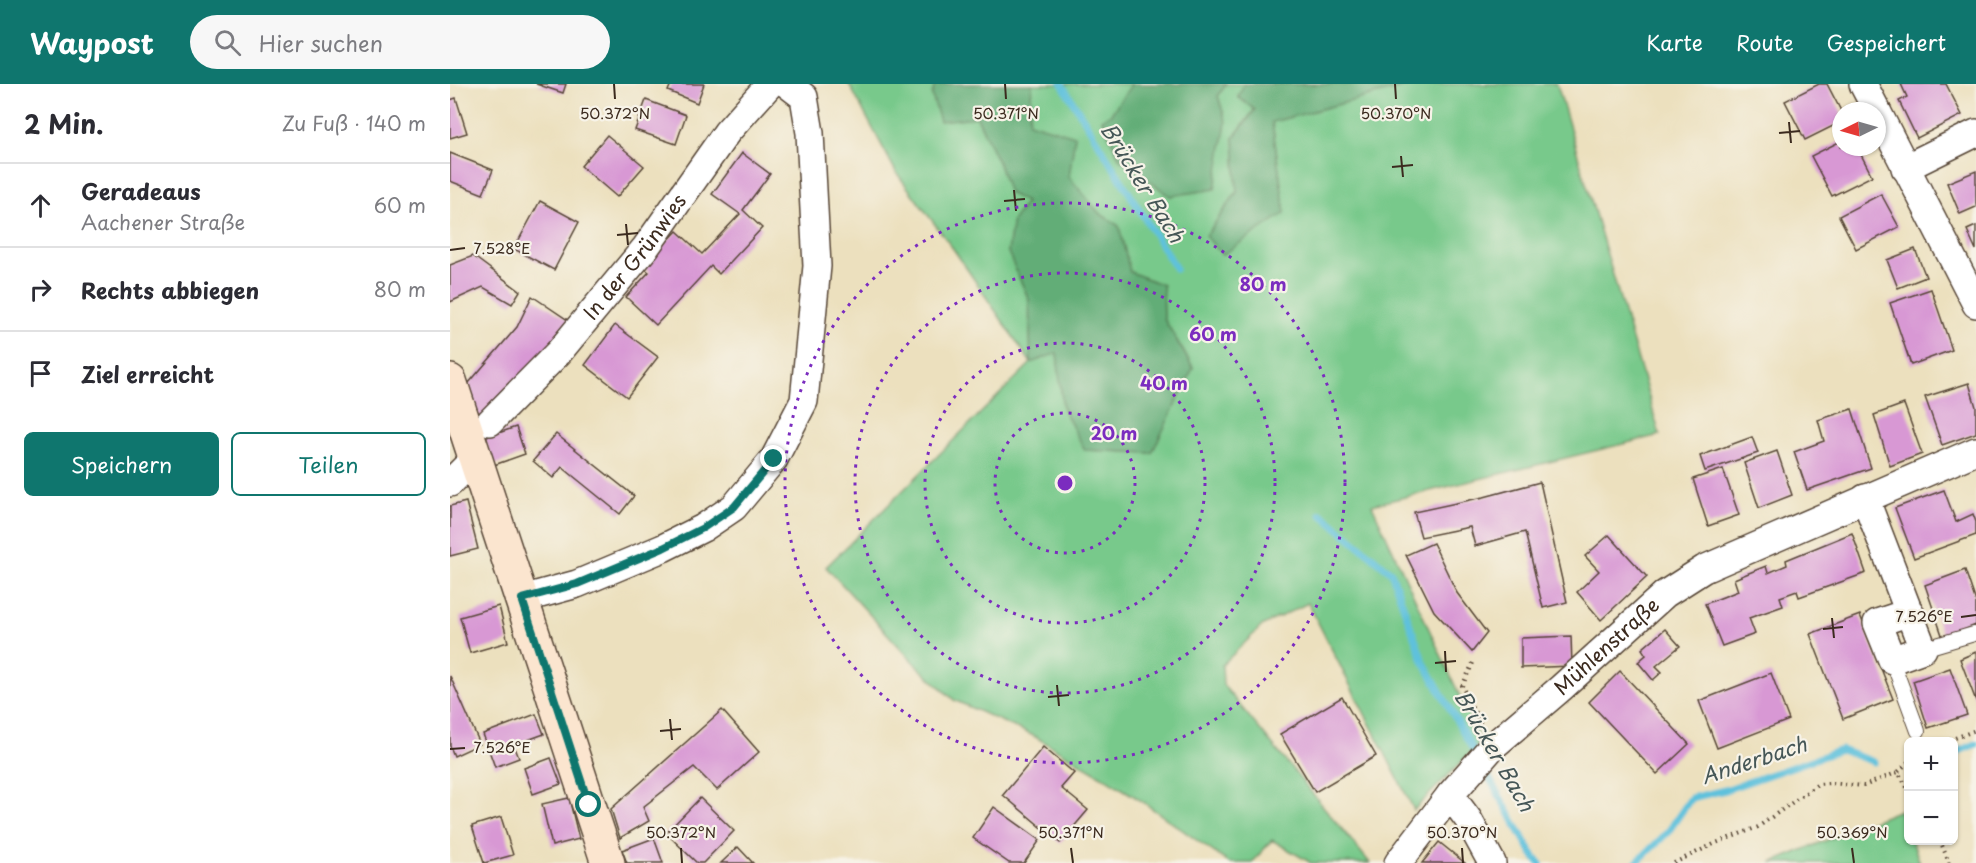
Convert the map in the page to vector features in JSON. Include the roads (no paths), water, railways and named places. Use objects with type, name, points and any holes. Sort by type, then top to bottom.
[{"type":"main road","points":[[450,381],[608,863]]},
{"type":"street","points":[[522,599],[577,584],[663,548],[703,528],[734,507],[774,459],[804,401],[817,266],[810,133],[804,98],[773,84]]},
{"type":"street","name":"In der Grünwies","points":[[490,422],[559,352],[646,247],[727,132],[773,84]]},
{"type":"street","points":[[1863,84],[1872,102]]},
{"type":"street","points":[[1886,129],[1976,304]]},
{"type":"street","points":[[1905,168],[1976,133]]},
{"type":"street","name":"Mühlenstraße","points":[[1398,863],[1490,749],[1562,688],[1665,594],[1704,569],[1976,451]]},
{"type":"street","points":[[450,483],[475,458]]},
{"type":"street","points":[[1865,498],[1910,612],[1923,649],[1892,660],[1877,623],[1910,612]]},
{"type":"street","points":[[1458,786],[1468,819],[1492,863]]},
{"type":"lane","points":[[1923,649],[1974,634]]},
{"type":"lane","points":[[1892,660],[1918,731]]},
{"type":"waterway","name":"Brücker Bach","points":[[1062,84],[1176,269]]},
{"type":"waterway","name":"Brücker Bach","points":[[1321,514],[1391,572],[1423,661],[1476,755]]},
{"type":"waterway","name":"Anderbach","points":[[1958,751],[1976,744]]},
{"type":"waterway","name":"Anderbach","points":[[1636,863],[1668,832],[1691,798],[1725,790],[1841,750],[1874,762]]},
{"type":"waterway","name":"Brücker Bach","points":[[1483,767],[1534,857],[1540,863]]}]
